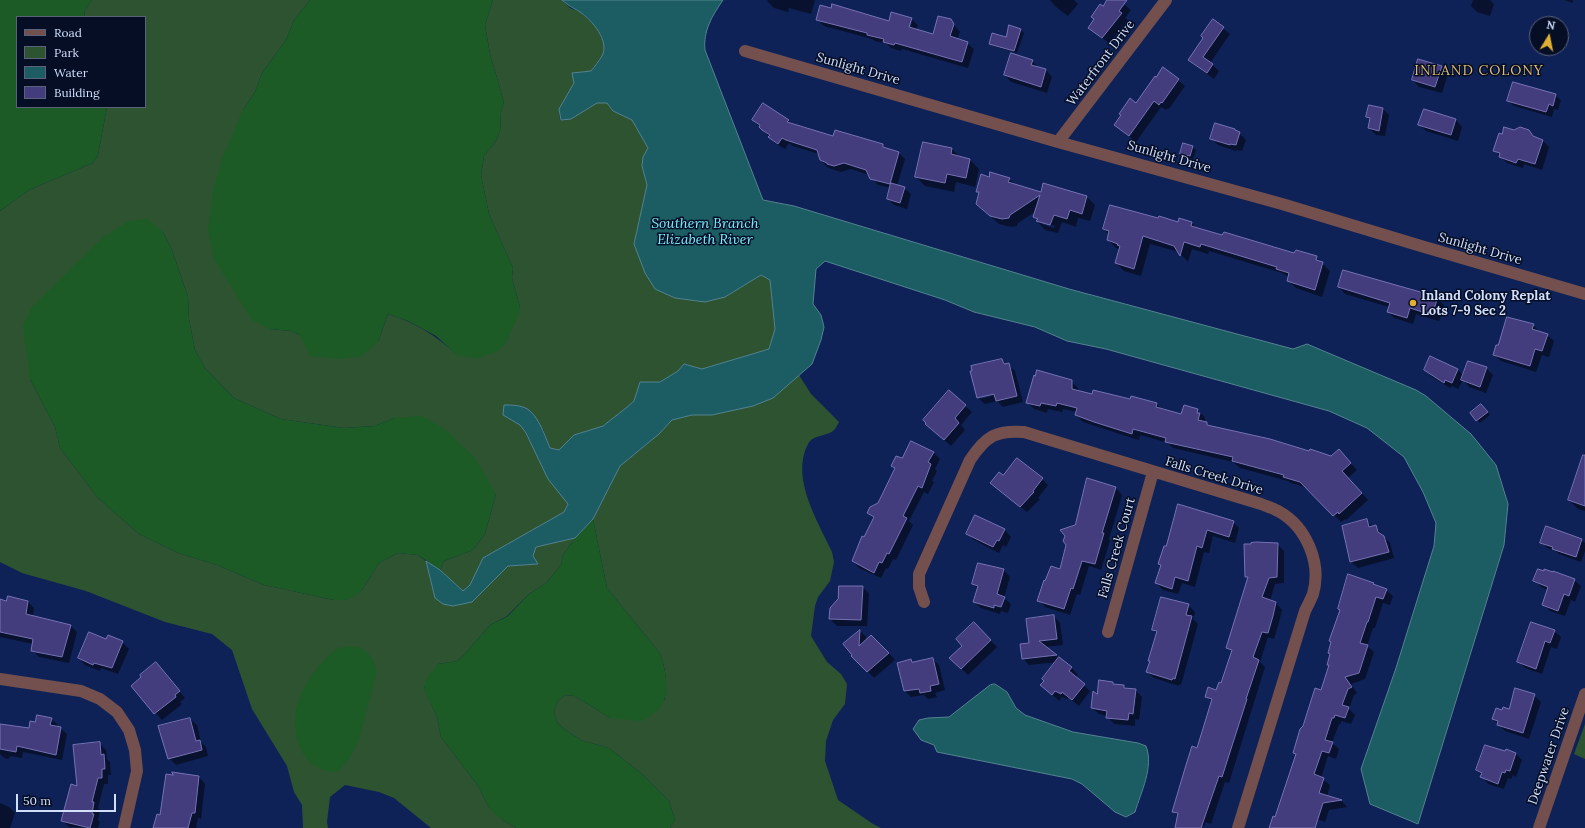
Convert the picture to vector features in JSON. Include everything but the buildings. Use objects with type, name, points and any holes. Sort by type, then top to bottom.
[{"type":"street","name":"Waterfront Drive","points":[[1058,142],[1166,0]]},
{"type":"street","name":"Sunlight Drive","points":[[744,51],[1058,142],[1282,204],[1585,294]]},
{"type":"street","name":"Falls Creek Drive","points":[[924,602],[919,587],[919,574],[970,460],[979,446],[992,436],[1008,431],[1024,432],[1261,504],[1279,511],[1294,522],[1306,538],[1313,555],[1316,574],[1313,593],[1305,611],[1238,828]]},
{"type":"street","name":"Falls Creek Court","points":[[1108,632],[1153,472]]},
{"type":"street","points":[[0,679],[81,691],[100,699],[117,712],[129,730],[135,750],[137,770],[124,828]]},
{"type":"street","name":"Deepwater Drive","points":[[1539,828],[1585,694]]},
{"type":"green space","points":[[0,0],[92,0],[85,10],[84,16],[16,16],[16,108],[107,108],[98,155],[93,163],[29,190],[0,211]]},
{"type":"green space","points":[[92,0],[310,0],[294,20],[286,40],[262,73],[255,92],[243,110],[270,329],[291,331],[300,335],[378,342],[388,314],[409,322],[426,331],[459,356],[520,307],[512,278],[513,268],[489,214],[481,175],[484,156],[496,141],[500,132],[501,112],[504,102],[490,54],[485,25],[493,0],[562,0],[570,8],[580,12],[596,26],[605,45],[603,55],[591,71],[574,83],[559,109],[560,120],[571,119],[597,103],[607,103],[613,111],[632,120],[648,148],[643,157],[642,166],[647,185],[634,244],[725,297],[761,275],[770,279],[775,329],[769,349],[702,369],[684,364],[678,371],[660,382],[640,382],[634,401],[626,408],[603,426],[574,435],[559,450],[550,448],[543,429],[503,415],[520,425],[526,433],[548,479],[568,503],[564,512],[483,558],[470,585],[463,591],[440,570],[444,561],[473,550],[485,534],[496,494],[394,418],[375,426],[344,428],[281,419],[234,398],[205,368],[195,350],[189,319],[188,297],[172,250],[163,232],[30,379],[55,427],[60,448],[98,498],[139,534],[178,553],[217,565],[264,585],[334,600],[344,600],[362,590],[379,563],[398,553],[418,555],[426,561],[435,598],[472,602],[508,566],[538,564],[533,556],[536,547],[575,538],[563,555],[561,565],[546,583],[529,594],[507,616],[490,625],[457,661],[438,664],[424,688],[437,717],[441,737],[479,787],[488,806],[503,820],[516,828],[431,828],[394,798],[379,792],[345,785],[330,797],[327,822],[328,828],[303,828],[302,805],[294,792],[287,766],[252,709],[232,650],[212,634],[165,622],[86,591],[22,573],[0,562],[0,211],[29,190],[93,163],[98,155],[107,108],[146,108],[146,16],[84,16],[85,10]]},
{"type":"green space","points":[[310,0],[493,0],[485,25],[490,54],[504,102],[501,112],[500,132],[496,141],[484,156],[481,175],[489,214],[513,268],[512,278],[520,307],[518,316],[506,343],[498,351],[479,358],[458,356],[436,336],[408,321],[388,314],[378,342],[362,356],[342,359],[310,356],[300,335],[291,331],[270,329],[252,320],[214,259],[208,230],[213,192],[222,159],[243,110],[255,92],[262,73],[286,40],[294,20]]},
{"type":"green space","points":[[148,219],[163,232],[172,250],[188,297],[189,319],[195,350],[205,368],[234,398],[281,419],[344,428],[375,426],[394,418],[422,416],[446,430],[475,458],[496,494],[485,534],[473,550],[444,561],[440,570],[418,555],[398,553],[379,563],[362,590],[354,597],[344,600],[334,600],[264,585],[217,565],[178,553],[139,534],[98,498],[60,448],[55,427],[30,379],[23,325],[32,307],[102,238],[129,221]]},
{"type":"green space","points":[[799,375],[811,394],[839,422],[835,429],[828,434],[810,441],[803,457],[802,471],[808,499],[832,552],[834,562],[830,581],[818,597],[815,606],[811,636],[827,662],[841,674],[847,684],[845,704],[833,720],[826,741],[825,761],[838,800],[881,828],[670,828],[675,820],[669,801],[641,773],[609,748],[581,740],[564,729],[557,722],[554,712],[557,702],[565,695],[575,696],[610,718],[664,701],[666,682],[665,670],[659,652],[607,588],[593,519],[620,466],[659,434],[672,420],[692,415],[712,415],[773,398]]},
{"type":"green space","points":[[593,519],[607,588],[659,652],[664,666],[666,682],[665,697],[658,710],[642,721],[610,718],[575,696],[565,695],[557,702],[554,712],[557,722],[564,729],[581,740],[609,748],[641,773],[669,801],[675,820],[670,828],[516,828],[495,814],[488,806],[479,787],[441,737],[437,717],[424,689],[426,679],[438,664],[457,661],[490,625],[508,616],[529,594],[546,583],[561,565],[563,555],[575,538]]},
{"type":"green space","points":[[342,647],[358,647],[371,657],[377,672],[359,739],[351,757],[337,772],[325,770],[314,765],[306,758],[301,749],[295,726],[298,703],[300,696],[313,673],[331,654]]},
{"type":"green space","points":[[1585,724],[1585,759],[1574,754]]},
{"type":"water","name":"Southern Branch Elizabeth River","points":[[562,0],[723,0],[709,24],[705,36],[705,50],[763,200],[794,206],[1069,289],[1293,349],[1307,344],[1416,390],[1426,396],[1471,434],[1496,465],[1508,504],[1504,545],[1418,824],[1370,804],[1361,769],[1396,668],[1434,546],[1436,523],[1423,492],[1404,457],[1367,428],[1329,411],[1106,349],[1067,341],[1035,327],[974,312],[945,300],[825,261],[816,269],[813,304],[821,315],[824,327],[812,364],[773,398],[753,406],[712,415],[692,415],[672,420],[659,434],[620,466],[593,519],[575,538],[536,547],[533,556],[538,564],[508,566],[472,602],[453,606],[443,604],[435,598],[426,561],[440,570],[463,591],[470,585],[483,558],[564,512],[568,504],[548,479],[526,433],[520,425],[503,415],[504,405],[514,405],[528,409],[540,424],[550,448],[559,450],[574,435],[603,426],[626,408],[634,401],[640,382],[660,382],[678,371],[684,364],[702,369],[769,349],[775,329],[770,280],[761,275],[725,297],[705,302],[675,298],[655,289],[645,273],[634,244],[647,185],[642,166],[643,157],[648,148],[632,120],[613,111],[607,103],[597,103],[571,119],[561,120],[559,109],[574,83],[572,73],[591,71],[602,56],[604,50],[602,38],[590,20]]},
{"type":"water","points":[[995,684],[1007,692],[1016,708],[1025,715],[1073,732],[1138,743],[1146,746],[1148,754],[1148,771],[1135,812],[1126,817],[1115,812],[1082,784],[1072,779],[937,752],[934,745],[921,740],[913,729],[919,720],[949,717],[990,685]]},
{"type":"place","name":"Inland Colony Replat Lots 7-9 Sec 2","points":[[1413,303]]},
{"type":"district","name":"INLAND COLONY","points":[[1479,71]]}]
